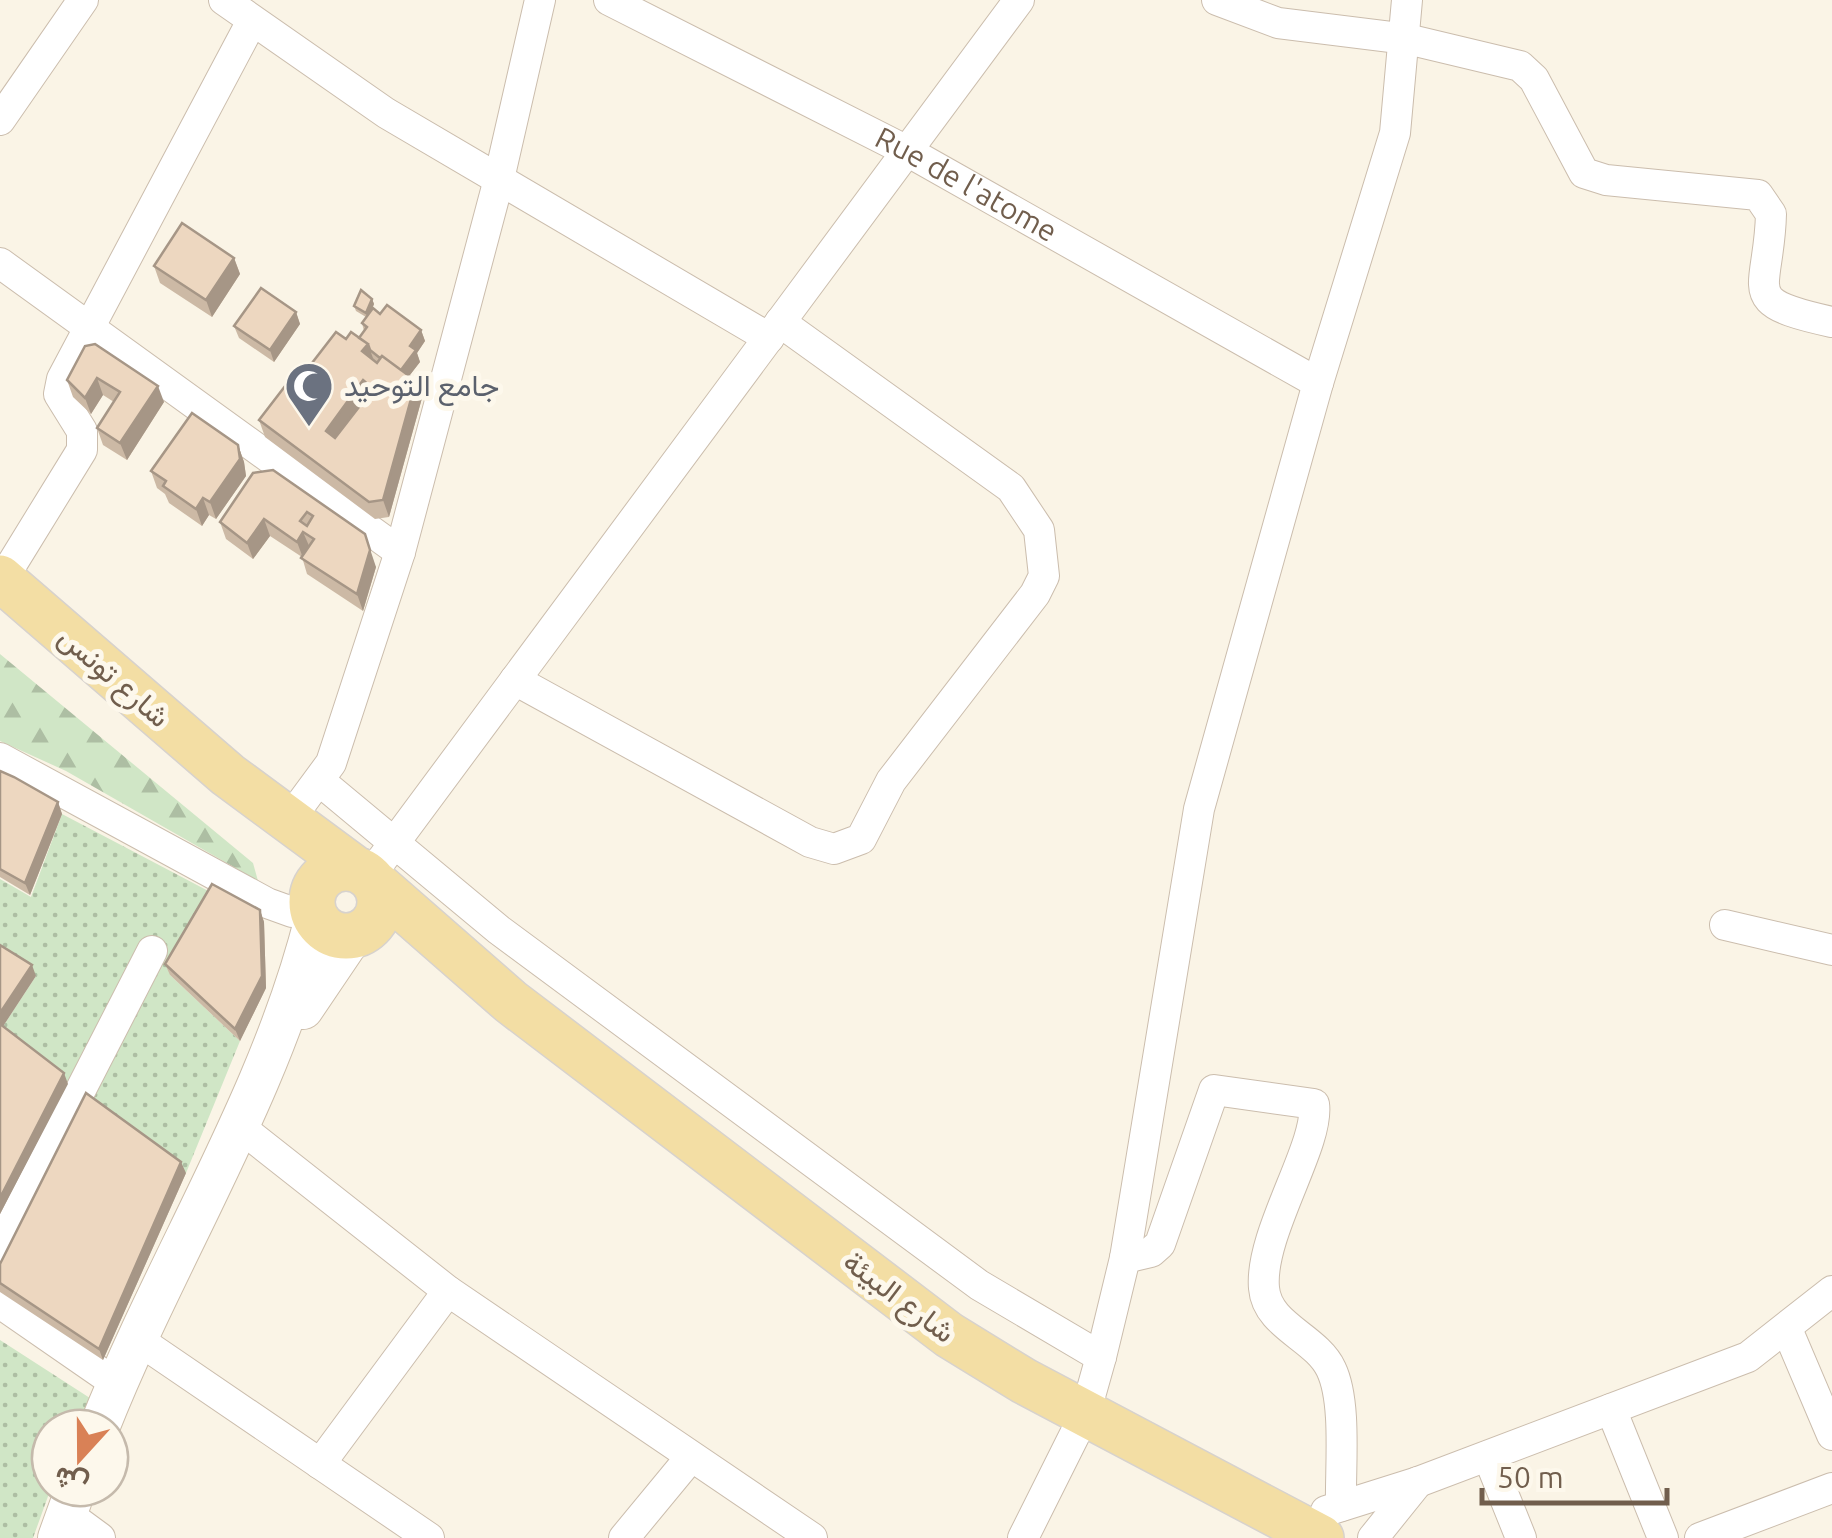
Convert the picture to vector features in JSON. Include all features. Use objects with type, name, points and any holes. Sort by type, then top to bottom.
[{"type":"main road","name":"شارع تونس","points":[[1,579],[228,776],[289,820],[373,868]]},
{"type":"main road","name":"شارع تونس","points":[[228,776],[296,864],[323,913]]},
{"type":"main road","points":[[342,868],[373,868],[377,916],[372,925],[323,913],[322,877],[342,868]]},
{"type":"main road","name":"شارع البيئة","points":[[373,868],[511,1002],[949,1336],[1085,1414],[1319,1522]]},
{"type":"main road","name":"شارع البيئة","points":[[323,913],[404,948],[511,1002]]},
{"type":"street","points":[[0,120],[83,0]]},
{"type":"street","points":[[224,0],[386,113],[774,330],[1011,488],[1038,530],[1044,576],[1035,594],[892,782],[861,839],[834,849],[810,842],[515,680]]},
{"type":"street","points":[[289,820],[321,782],[331,763],[400,552],[499,178],[540,0]]},
{"type":"street","name":"Rue de l'atome","points":[[610,0],[907,152],[1318,383]]},
{"type":"street","points":[[373,868],[1018,0]]},
{"type":"street","points":[[1217,0],[1278,23],[1407,39],[1520,66],[1545,98],[1575,162],[1594,178],[1758,195],[1771,214],[1761,285],[1765,297],[1790,314],[1832,322]]},
{"type":"street","points":[[1022,1538],[1085,1414],[1102,1357],[1124,1258],[1199,809],[1318,383],[1395,133],[1408,0]]},
{"type":"street","points":[[1,579],[78,462],[82,430],[59,394],[86,326],[252,21]]},
{"type":"street","points":[[0,264],[400,552]]},
{"type":"street","points":[[0,758],[267,903],[292,912],[323,913],[267,1068],[107,1408]]},
{"type":"street","points":[[321,782],[373,868],[498,930],[979,1284],[1102,1357]]},
{"type":"street","points":[[1725,925],[1832,950]]},
{"type":"street","points":[[0,1246],[152,951]]},
{"type":"street","points":[[1124,1258],[1150,1252],[1160,1244],[1214,1090],[1314,1104],[1312,1127],[1285,1194],[1263,1286],[1268,1306],[1316,1349],[1338,1388],[1319,1522]]},
{"type":"street","points":[[240,1127],[448,1291],[812,1538]]},
{"type":"street","points":[[1319,1522],[1748,1357],[1787,1330],[1832,1290]]},
{"type":"street","points":[[320,1464],[448,1291]]},
{"type":"street","points":[[0,1303],[117,1384]]},
{"type":"street","points":[[1787,1330],[1832,1436]]},
{"type":"street","points":[[137,1340],[429,1538]]},
{"type":"street","points":[[1611,1409],[1663,1538]]},
{"type":"street","points":[[1488,1456],[1521,1538]]},
{"type":"street","points":[[624,1538],[690,1458]]},
{"type":"street","points":[[1374,1538],[1418,1482]]},
{"type":"street","points":[[1700,1538],[1832,1488]]},
{"type":"street","points":[[66,1519],[100,1538]]},
{"type":"green space","points":[[0,654],[253,863],[258,881],[66,771],[0,741]]},
{"type":"green space","points":[[62,814],[216,895],[170,975],[240,1041],[186,1173],[90,1104],[123,1040],[68,1084],[0,1031],[36,976],[0,953],[0,879],[31,897]]},
{"type":"green space","points":[[0,1340],[93,1400],[89,1408],[30,1408],[30,1508],[44,1508],[33,1538],[0,1538]]},
{"type":"building","points":[[182,223],[234,258],[206,300],[154,266]]},
{"type":"building","points":[[261,288],[296,312],[270,350],[234,326]]},
{"type":"building","points":[[361,290],[372,299],[366,313],[354,306]]},
{"type":"building","points":[[387,305],[421,330],[410,346],[416,350],[401,370],[380,358],[359,338],[367,327],[362,323],[373,308],[380,314]]},
{"type":"building","points":[[336,332],[346,339],[351,332],[368,344],[362,351],[377,363],[382,356],[416,381],[383,500],[369,502],[259,420],[299,368],[305,372]],"holes":[[[363,380],[373,389],[335,438],[326,431]]]},
{"type":"building","points":[[95,344],[158,386],[120,443],[97,428],[120,392],[97,378],[85,398],[67,380],[85,346]]},
{"type":"building","points":[[192,413],[238,445],[240,459],[210,502],[203,498],[196,509],[163,486],[166,481],[151,471]]},
{"type":"building","points":[[273,470],[365,534],[370,550],[357,594],[301,558],[314,539],[303,532],[297,542],[264,519],[247,543],[220,522],[253,473]],"holes":[[[307,512],[313,516],[307,526],[300,521]]]},
{"type":"building","points":[[0,771],[58,802],[25,883],[0,869]]},
{"type":"building","points":[[212,884],[260,910],[262,976],[235,1029],[165,964]]},
{"type":"building","points":[[0,945],[32,965],[0,1013]]},
{"type":"building","points":[[0,1024],[64,1073],[0,1198]]},
{"type":"building","points":[[86,1093],[181,1162],[99,1349],[0,1283],[0,1264]]},
{"type":"place","name":"جامع التوحيد","points":[[309,428]]}]
